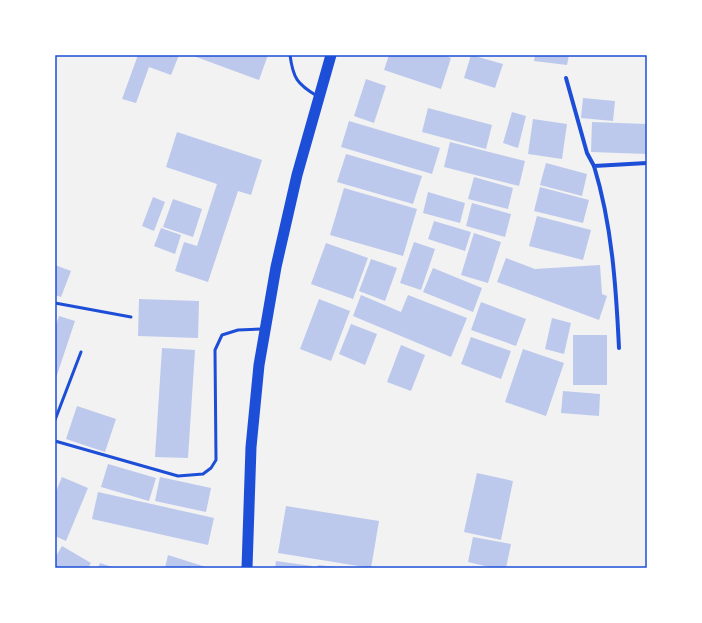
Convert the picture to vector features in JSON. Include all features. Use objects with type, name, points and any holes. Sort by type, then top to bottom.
[{"type":"highway","points":[[247,568],[251,447],[259,365],[276,267],[297,175],[332,55]]},
{"type":"street","points":[[566,78],[587,153],[594,166],[603,196],[615,279],[619,348]]},
{"type":"street","points":[[594,166],[647,163]]},
{"type":"lane","points":[[290,55],[292,70],[296,80],[302,87],[320,98]]},
{"type":"lane","points":[[55,303],[131,318]]},
{"type":"lane","points":[[55,441],[66,446],[178,476],[203,474],[211,468],[216,460],[215,350],[222,336],[238,330],[265,329]]},
{"type":"lane","points":[[55,420],[81,352]]},
{"type":"building","points":[[138,55],[179,55],[171,75],[149,67],[136,103],[122,99]]},
{"type":"building","points":[[191,55],[268,55],[259,80]]},
{"type":"building","points":[[389,55],[443,55],[451,58],[441,89],[384,70]]},
{"type":"building","points":[[471,55],[503,64],[495,88],[464,78]]},
{"type":"building","points":[[535,55],[569,55],[567,65],[534,61]]},
{"type":"building","points":[[366,79],[386,86],[374,123],[354,116]]},
{"type":"building","points":[[583,98],[615,101],[613,121],[581,118]]},
{"type":"building","points":[[428,108],[492,125],[486,149],[422,132]]},
{"type":"building","points":[[512,112],[526,116],[518,148],[503,143]]},
{"type":"building","points":[[533,119],[567,124],[562,159],[528,154]]},
{"type":"building","points":[[349,121],[440,148],[432,174],[341,147]]},
{"type":"building","points":[[592,122],[647,124],[647,154],[591,152]]},
{"type":"building","points":[[177,132],[262,160],[251,195],[238,191],[208,282],[175,271],[184,242],[197,246],[217,184],[166,167]]},
{"type":"building","points":[[450,142],[525,161],[519,186],[444,167]]},
{"type":"building","points":[[346,154],[422,176],[413,204],[337,182]]},
{"type":"building","points":[[546,163],[587,174],[582,196],[540,185]]},
{"type":"building","points":[[474,177],[513,188],[508,209],[468,199]]},
{"type":"building","points":[[540,187],[589,200],[583,223],[534,211]]},
{"type":"building","points":[[344,188],[417,209],[403,256],[330,235]]},
{"type":"building","points":[[428,192],[465,203],[460,223],[423,213]]},
{"type":"building","points":[[153,197],[165,202],[154,231],[142,226]]},
{"type":"building","points":[[173,199],[202,209],[193,237],[163,227]]},
{"type":"building","points":[[472,203],[511,214],[505,237],[466,226]]},
{"type":"building","points":[[537,216],[591,230],[583,260],[529,246]]},
{"type":"building","points":[[434,221],[471,232],[465,251],[428,239]]},
{"type":"building","points":[[161,228],[181,235],[175,254],[154,246]]},
{"type":"building","points":[[474,233],[501,242],[488,283],[461,275]]},
{"type":"building","points":[[414,242],[435,249],[421,290],[400,283]]},
{"type":"building","points":[[326,243],[368,258],[353,299],[311,284]]},
{"type":"building","points":[[506,258],[535,269],[600,265],[602,294],[607,296],[599,320],[497,282]]},
{"type":"building","points":[[371,259],[397,268],[385,301],[359,291]]},
{"type":"building","points":[[55,265],[71,271],[61,297],[55,295]]},
{"type":"building","points":[[433,268],[482,288],[473,312],[423,292]]},
{"type":"building","points":[[361,295],[401,312],[408,295],[467,318],[451,357],[353,316]]},
{"type":"building","points":[[139,299],[199,301],[198,338],[138,336]]},
{"type":"building","points":[[319,299],[350,311],[331,361],[300,349]]},
{"type":"building","points":[[481,302],[526,319],[516,346],[471,330]]},
{"type":"building","points":[[59,316],[75,321],[55,381],[55,329]]},
{"type":"building","points":[[552,318],[571,323],[564,354],[545,349]]},
{"type":"building","points":[[351,324],[377,334],[365,365],[339,354]]},
{"type":"building","points":[[573,335],[607,335],[607,385],[573,385]]},
{"type":"building","points":[[471,337],[511,351],[501,379],[461,364]]},
{"type":"building","points":[[401,345],[425,355],[411,391],[387,382]]},
{"type":"building","points":[[162,348],[195,350],[188,458],[155,457]]},
{"type":"building","points":[[523,349],[564,363],[546,416],[505,402]]},
{"type":"building","points":[[563,391],[600,394],[599,416],[561,413]]},
{"type":"building","points":[[77,406],[116,419],[105,452],[66,439]]},
{"type":"building","points":[[108,464],[156,478],[149,501],[101,487]]},
{"type":"building","points":[[477,473],[513,481],[501,540],[464,532]]},
{"type":"building","points":[[62,477],[88,488],[66,541],[55,536],[55,494]]},
{"type":"building","points":[[160,477],[211,488],[206,512],[155,501]]},
{"type":"building","points":[[98,492],[214,518],[208,545],[92,519]]},
{"type":"building","points":[[286,506],[379,521],[371,568],[278,553]]},
{"type":"building","points":[[473,537],[511,544],[506,568],[494,568],[468,562]]},
{"type":"building","points":[[62,546],[91,563],[88,568],[55,568],[55,558]]},
{"type":"building","points":[[168,555],[209,568],[165,568]]},
{"type":"building","points":[[276,561],[312,566],[312,568],[275,568]]},
{"type":"building","points":[[100,563],[115,568],[98,568]]},
{"type":"building","points":[[318,565],[337,567],[337,568],[317,568]]}]
